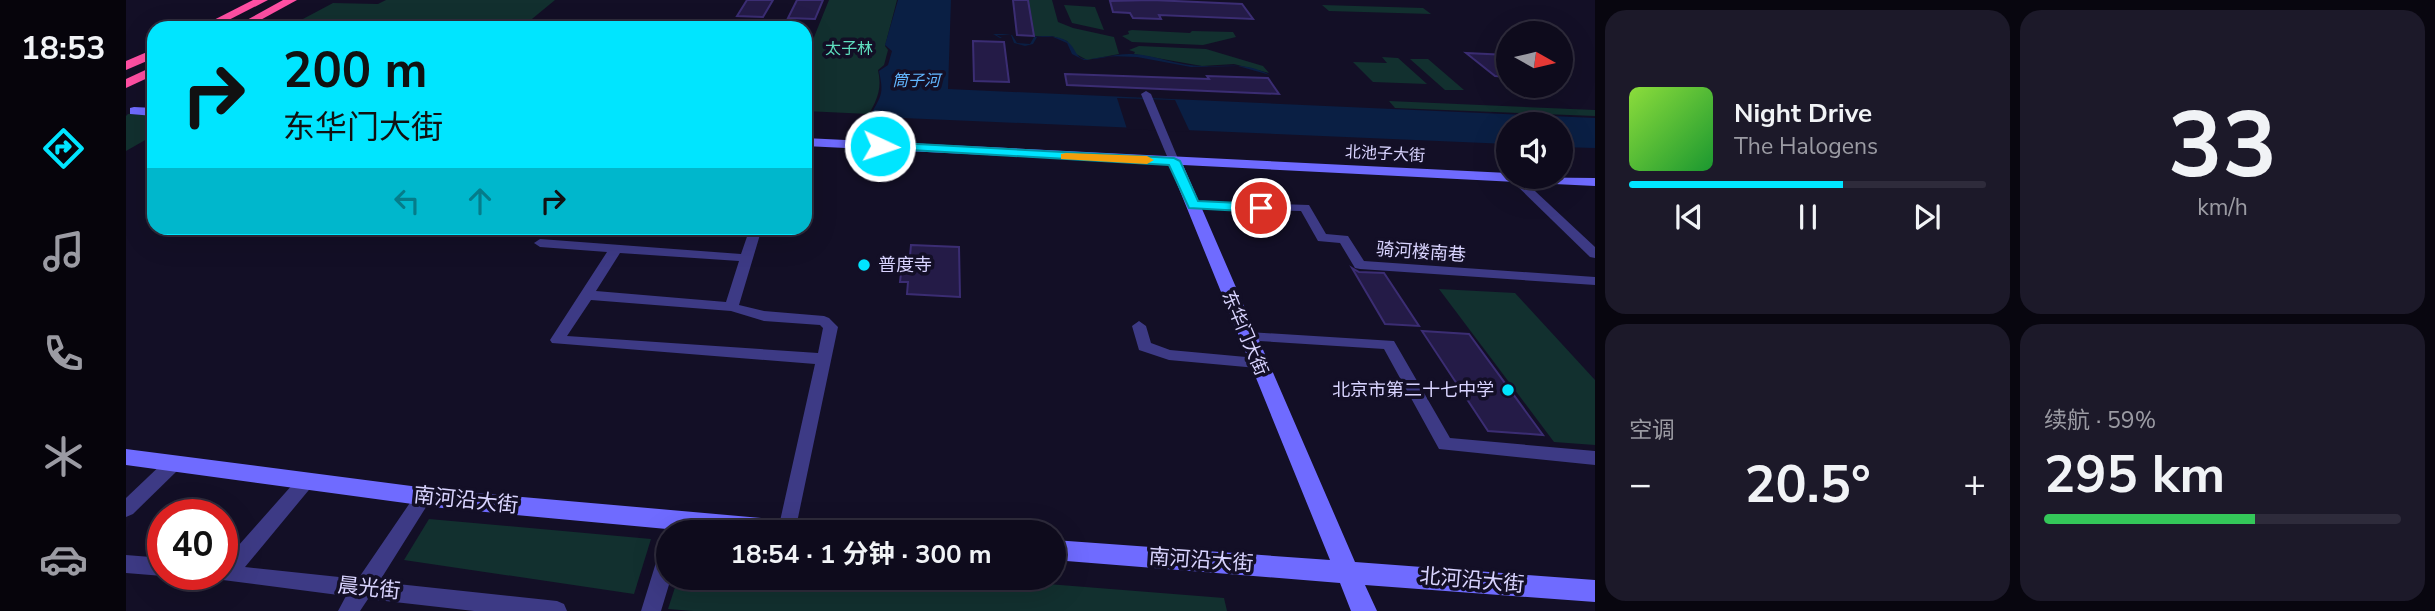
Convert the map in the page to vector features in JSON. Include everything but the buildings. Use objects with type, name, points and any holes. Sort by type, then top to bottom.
[{"type":"highway","points":[[218,21],[262,0]]},
{"type":"highway","points":[[250,21],[291,0]]},
{"type":"highway","points":[[126,66],[147,56]]},
{"type":"highway","points":[[126,84],[147,74]]},
{"type":"main road","name":"北池子大街","points":[[812,142],[1496,177]]},
{"type":"main road","name":"东华门大街","points":[[1174,161],[1257,363],[1364,611]]},
{"type":"main road","name":"北池子大街","points":[[1573,181],[1595,182]]},
{"type":"main road","name":"南河沿大街","points":[[126,457],[656,524]]},
{"type":"main road","name":"南河沿大街","points":[[1066,551],[1348,571]]},
{"type":"main road","name":"北河沿大街","points":[[1348,571],[1595,591]]},
{"type":"street","name":"东华门大街","points":[[1147,97],[1174,161]]},
{"type":"street","points":[[1527,189],[1595,254]]},
{"type":"street","name":"骑河楼南巷","points":[[1193,205],[1305,208],[1322,238],[1344,239],[1360,265],[1595,281]]},
{"type":"street","points":[[731,307],[753,235]]},
{"type":"street","points":[[540,243],[746,258]]},
{"type":"street","points":[[616,248],[557,340],[824,359]]},
{"type":"street","points":[[587,295],[731,307],[764,316],[824,321],[831,327],[799,520]]},
{"type":"street","points":[[1139,326],[1144,346],[1169,355],[1257,363]]},
{"type":"street","points":[[1248,337],[1389,344],[1445,443],[1595,458]]},
{"type":"street","points":[[126,509],[173,464]]},
{"type":"street","points":[[238,558],[307,480]]},
{"type":"street","points":[[348,611],[424,496]]},
{"type":"street","points":[[126,564],[147,566]]},
{"type":"street","name":"晨光街","points":[[238,574],[557,611]]},
{"type":"street","points":[[650,611],[657,590]]},
{"type":"green space","points":[[386,0],[555,0],[530,21],[299,21],[333,3],[378,4]]},
{"type":"green space","name":"太子林","points":[[829,0],[897,0],[885,46],[888,50],[884,65],[878,70],[878,93],[869,114],[812,111],[812,42]]},
{"type":"green space","points":[[1028,0],[1052,0],[1058,22],[1114,37],[1119,54],[1087,60],[1076,54],[1067,41],[1052,36],[1034,36]]},
{"type":"green space","points":[[1064,5],[1095,7],[1104,30],[1072,23]]},
{"type":"green space","points":[[1322,5],[1423,8],[1431,14],[1329,11]]},
{"type":"green space","points":[[1132,30],[1233,32],[1236,37],[1203,45],[1132,42],[1122,36]]},
{"type":"green space","points":[[1139,46],[1206,49],[1263,66],[1269,73],[1234,64],[1202,66],[1134,54],[1135,52],[1129,50]]},
{"type":"green space","points":[[1382,57],[1398,58],[1427,84],[1373,82],[1353,62],[1387,63]]},
{"type":"green space","points":[[1410,59],[1428,59],[1464,90],[1445,90]]},
{"type":"green space","points":[[1389,101],[1595,110],[1595,116],[1573,115],[1573,112],[1395,108]]},
{"type":"green space","points":[[147,115],[147,139],[126,151],[126,116]]},
{"type":"green space","points":[[1439,289],[1515,293],[1595,380],[1595,445],[1554,442]]},
{"type":"green space","points":[[429,519],[651,539],[634,594],[404,560]]},
{"type":"green space","points":[[1066,585],[1224,598],[1227,611],[693,611],[668,609],[674,590],[1066,590]]},
{"type":"water","name":"筒子河","points":[[898,0],[951,0],[948,89],[1496,114],[1496,143],[880,117],[872,112],[881,92],[879,71],[888,65],[892,51],[885,45]]},
{"type":"water","points":[[1011,35],[1017,43],[1030,44],[1034,37],[1048,36],[1053,37],[1037,37],[1033,44],[1025,46],[1014,43]]},
{"type":"water","points":[[1053,37],[1067,41],[1079,57],[1091,59],[1084,60],[1072,54],[1067,43]]},
{"type":"water","points":[[1132,54],[1193,66],[1237,66],[1191,67],[1137,57],[1111,56]]},
{"type":"water","points":[[1239,66],[1253,68],[1270,75]]},
{"type":"water","name":"筒子河","points":[[1573,117],[1595,118],[1595,148],[1573,147]]},
{"type":"pier","points":[[1117,98],[1175,100],[1190,132],[1127,129]]},
{"type":"slow traffic","points":[[1066,156],[1147,160]]},
{"type":"place","name":"普度寺","points":[[864,265]]},
{"type":"place","name":"北京市第二十七中学","points":[[1508,390]]},
{"type":"route","points":[[880,146],[1174,161],[1193,205],[1261,208]]}]
